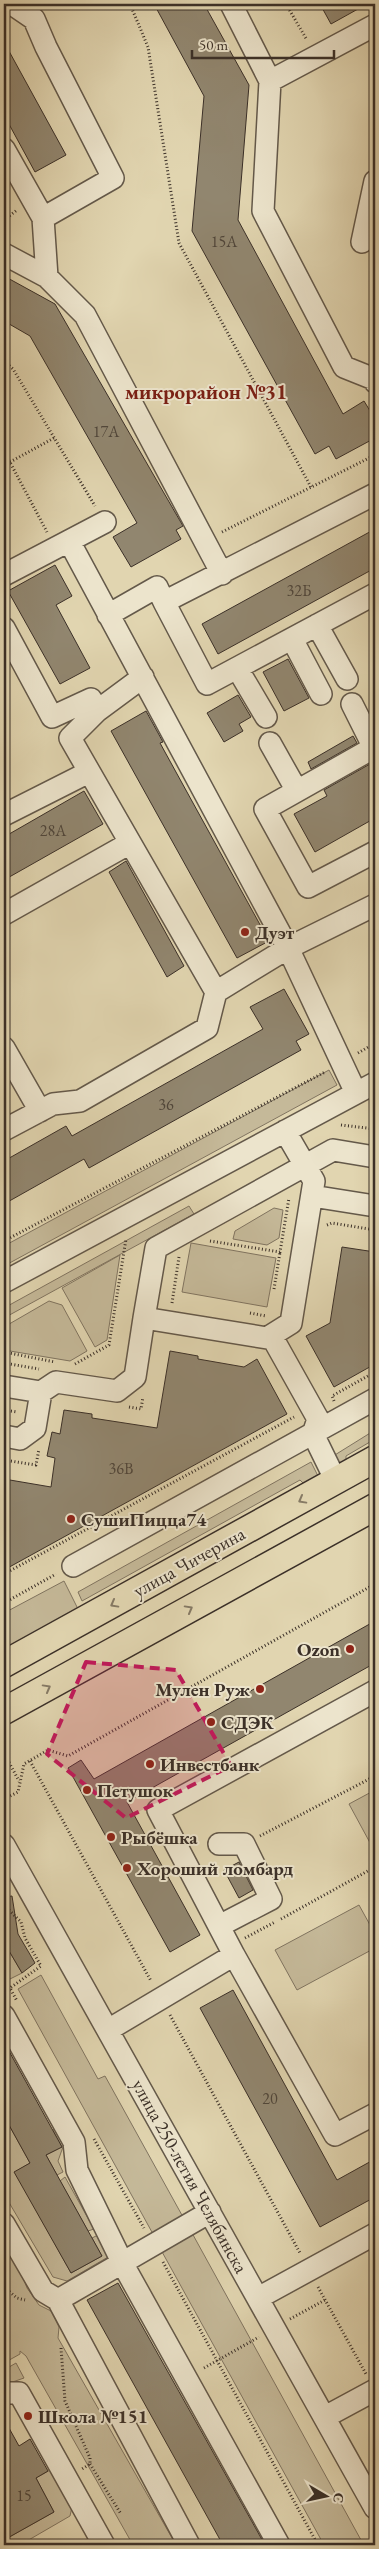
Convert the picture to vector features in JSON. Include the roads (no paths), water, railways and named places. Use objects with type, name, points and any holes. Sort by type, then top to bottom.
[{"type":"main road","name":"улица Чичерина","points":[[4,1664],[375,1459]]},
{"type":"main road","points":[[4,1711],[375,1507]]},
{"type":"street","points":[[12,4],[34,19],[46,47],[113,178],[43,218]]},
{"type":"street","points":[[231,4],[270,80],[263,210],[344,367],[375,377]]},
{"type":"street","points":[[270,80],[316,56],[371,34]]},
{"type":"street","points":[[4,149],[43,218],[48,277]]},
{"type":"street","points":[[362,242],[375,181]]},
{"type":"street","points":[[4,254],[48,277],[84,314],[206,540],[222,574]]},
{"type":"street","points":[[164,602],[222,574],[375,494]]},
{"type":"street","points":[[4,575],[105,522]]},
{"type":"street","points":[[62,545],[108,615],[143,677],[288,948],[356,1093]]},
{"type":"street","points":[[108,615],[157,587],[207,684],[375,594]]},
{"type":"street","points":[[317,625],[347,679]]},
{"type":"street","points":[[4,628],[52,717],[91,699],[97,711]]},
{"type":"street","points":[[292,639],[321,694]]},
{"type":"street","points":[[237,668],[266,717]]},
{"type":"street","points":[[4,1130],[52,1104],[80,1101],[208,1028],[216,992],[70,738],[97,711],[143,677]]},
{"type":"street","points":[[352,704],[374,748],[265,809],[308,887],[375,852]]},
{"type":"street","points":[[270,743],[297,791]]},
{"type":"street","points":[[4,815],[89,772]]},
{"type":"street","points":[[4,914],[130,843]]},
{"type":"street","points":[[216,992],[288,948],[375,905]]},
{"type":"street","points":[[4,1048],[10,1074],[40,1112]]},
{"type":"street","points":[[4,1282],[375,1083]]},
{"type":"street","points":[[144,1318],[267,1338],[291,1323],[314,1181],[285,1131]]},
{"type":"street","points":[[4,1386],[41,1392],[56,1382],[117,1392],[135,1377],[156,1248],[332,1150],[375,1157]]},
{"type":"street","points":[[312,1196],[375,1206]]},
{"type":"street","points":[[276,1344],[318,1419],[313,1434],[336,1481]]},
{"type":"street","points":[[4,1436],[20,1439],[35,1428],[41,1392]]},
{"type":"street","points":[[73,1566],[375,1400]]},
{"type":"street","points":[[375,1691],[158,1810],[232,1950],[335,2135],[375,2114]]},
{"type":"street","points":[[219,1844],[244,1844],[271,1899],[219,1926]]},
{"type":"street","name":"улица 250-летия Челябинска","points":[[4,1845],[375,2508]]},
{"type":"street","points":[[108,2030],[161,1998],[232,1950]]},
{"type":"street","points":[[4,2016],[74,2142],[76,2170],[122,2263],[279,2545]]},
{"type":"street","points":[[58,2300],[210,2212]]},
{"type":"street","points":[[4,2224],[43,2291],[58,2300],[189,2545]]},
{"type":"street","points":[[258,2298],[375,2234]]},
{"type":"street","points":[[325,2417],[375,2390]]},
{"type":"street","points":[[4,2392],[19,2393],[104,2545]]},
{"type":"place","name":"Дуэт","points":[[245,932]]},
{"type":"place","name":"СушиПицца74","points":[[71,1519]]},
{"type":"place","name":"Ozon","points":[[350,1649]]},
{"type":"place","name":"Мулен Руж","points":[[260,1689]]},
{"type":"place","name":"СДЭК","points":[[211,1722]]},
{"type":"place","name":"Инвестбанк","points":[[150,1764]]},
{"type":"place","name":"Петушок","points":[[87,1790]]},
{"type":"place","name":"Рыбёшка","points":[[111,1837]]},
{"type":"place","name":"Хороший ломбард","points":[[127,1868]]},
{"type":"place","name":"Школа №151","points":[[28,2416]]},
{"type":"district","name":"микрорайон №31","points":[[206,391]]}]
